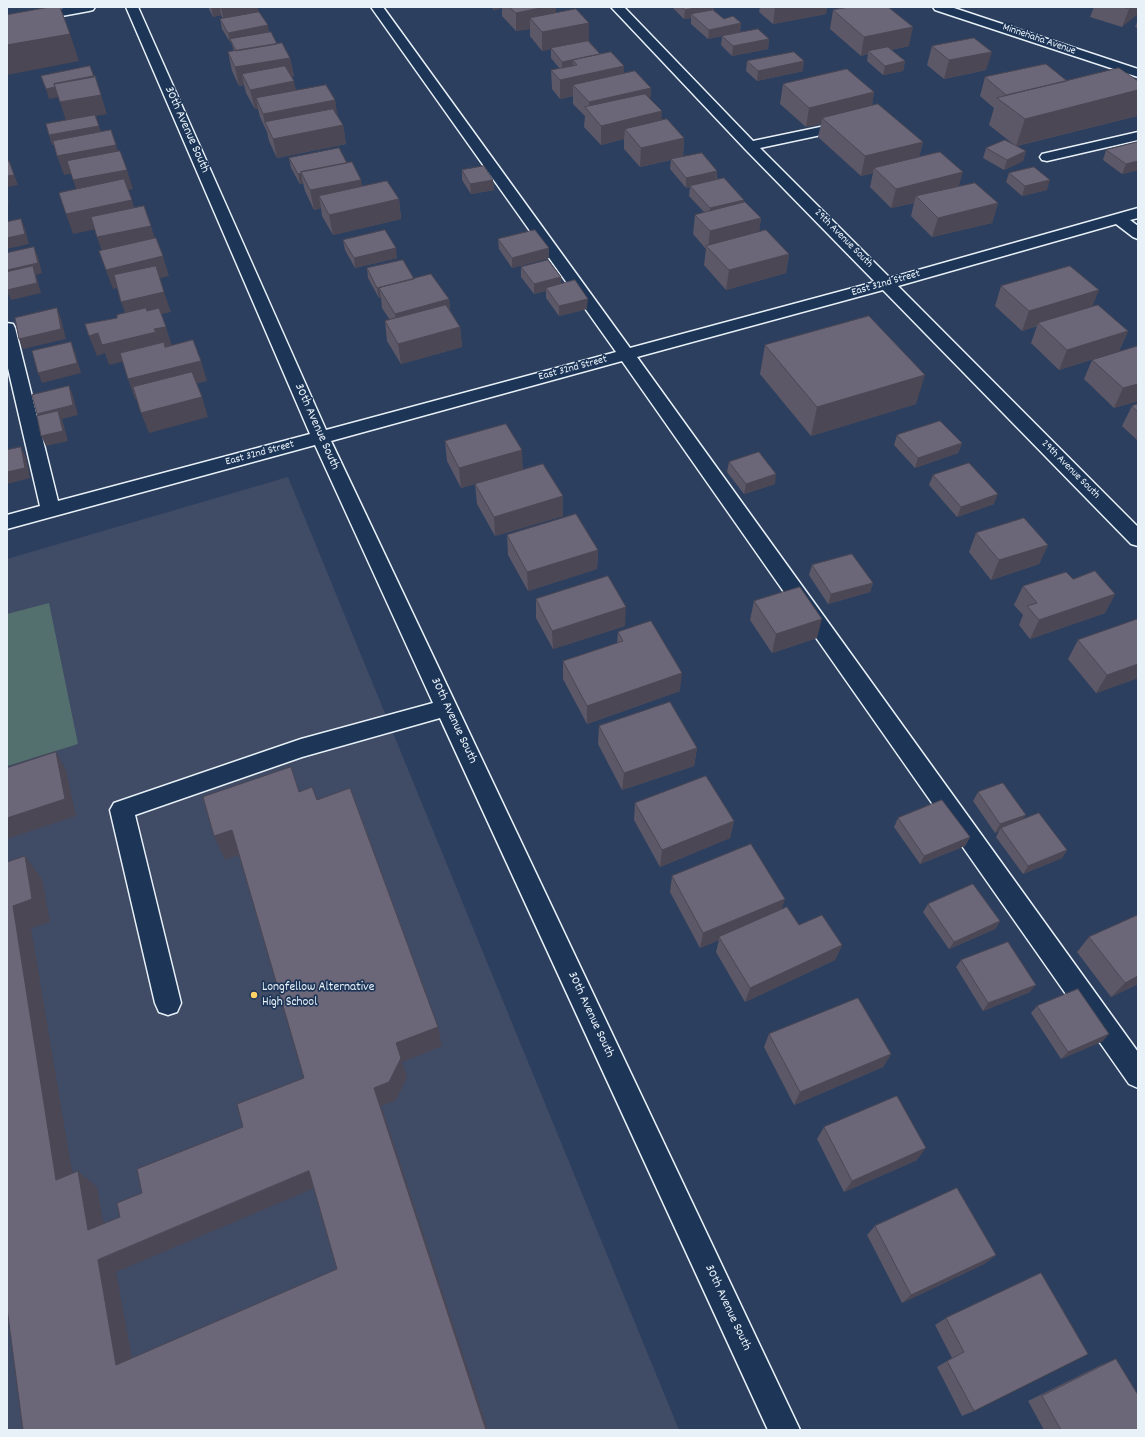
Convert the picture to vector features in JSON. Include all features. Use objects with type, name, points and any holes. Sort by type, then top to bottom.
[{"type":"street","points":[[7,22],[89,7]]},
{"type":"street","name":"30th Avenue South","points":[[132,7],[320,438],[784,1430]]},
{"type":"street","points":[[377,7],[626,354],[1138,1075]]},
{"type":"street","name":"29th Avenue South","points":[[617,7],[750,146],[1138,539]]},
{"type":"street","name":"Minnehaha Avenue","points":[[939,7],[1138,74]]},
{"type":"street","points":[[750,146],[862,122]]},
{"type":"street","points":[[1047,157],[1138,136]]},
{"type":"street","name":"East 32nd Street","points":[[7,522],[887,284],[1138,212]]},
{"type":"street","points":[[1118,218],[1138,234]]},
{"type":"street","points":[[7,328],[51,510]]},
{"type":"street","points":[[168,1003],[122,810],[301,748],[446,708]]},
{"type":"shaded area","name":"Longfellow Alternative High School","points":[[288,477],[679,1430],[7,1430],[7,559]]},
{"type":"green space","points":[[49,603],[78,744],[7,766],[7,614]]},
{"type":"building","points":[[50,7],[60,7],[70,34],[7,45],[7,15]]},
{"type":"building","points":[[510,7],[545,7],[516,13]]},
{"type":"building","points":[[682,7],[700,7],[685,10]]},
{"type":"building","points":[[849,7],[888,7],[913,27],[864,37],[833,10]]},
{"type":"building","points":[[576,9],[589,23],[542,32],[530,18]]},
{"type":"building","points":[[713,10],[724,19],[733,16],[741,23],[709,30],[691,14]]},
{"type":"building","points":[[259,12],[268,25],[228,33],[220,19]]},
{"type":"building","points":[[758,29],[769,39],[733,46],[722,36]]},
{"type":"building","points":[[271,32],[277,44],[236,51],[230,39]]},
{"type":"building","points":[[974,38],[992,52],[949,60],[932,46]]},
{"type":"building","points":[[588,41],[600,54],[562,62],[551,48]]},
{"type":"building","points":[[282,43],[290,58],[235,67],[228,52]]},
{"type":"building","points":[[888,47],[905,61],[885,66],[868,51]]},
{"type":"building","points":[[611,52],[624,66],[560,80],[551,70],[577,65],[573,60]]},
{"type":"building","points":[[794,52],[804,61],[758,71],[747,61]]},
{"type":"building","points":[[1046,64],[1067,81],[1006,95],[985,77]]},
{"type":"building","points":[[90,66],[94,77],[54,84],[55,87],[46,89],[41,76]]},
{"type":"building","points":[[285,66],[294,81],[250,90],[242,74]]},
{"type":"building","points":[[1119,68],[1138,81],[1138,90],[1025,119],[997,98]]},
{"type":"building","points":[[847,69],[874,92],[809,108],[783,84]]},
{"type":"building","points":[[635,71],[651,88],[589,102],[573,85]]},
{"type":"building","points":[[95,76],[101,95],[60,102],[54,84]]},
{"type":"building","points":[[326,85],[335,100],[263,114],[256,98]]},
{"type":"building","points":[[645,94],[662,111],[601,126],[585,107]]},
{"type":"building","points":[[878,104],[923,142],[865,156],[822,118]]},
{"type":"building","points":[[333,109],[343,125],[273,139],[265,122]]},
{"type":"building","points":[[95,115],[99,126],[49,135],[46,124]]},
{"type":"building","points":[[667,119],[684,138],[641,148],[625,129]]},
{"type":"building","points":[[111,130],[116,145],[57,156],[53,141]]},
{"type":"building","points":[[1005,140],[1026,151],[1007,160],[986,148]]},
{"type":"building","points":[[1138,142],[1138,161],[1126,164],[1106,150]]},
{"type":"building","points":[[339,148],[347,163],[301,172],[302,173],[298,174],[289,158]]},
{"type":"building","points":[[120,151],[127,170],[73,180],[67,161]]},
{"type":"building","points":[[940,152],[963,172],[896,189],[874,168]]},
{"type":"building","points":[[702,153],[717,171],[686,178],[671,159]]},
{"type":"building","points":[[7,161],[9,161],[14,175],[7,176]]},
{"type":"building","points":[[352,162],[361,180],[310,190],[301,172]]},
{"type":"building","points":[[484,166],[493,180],[470,184],[462,170]]},
{"type":"building","points":[[1034,167],[1050,180],[1025,186],[1009,173]]},
{"type":"building","points":[[724,178],[744,200],[710,208],[690,186]]},
{"type":"building","points":[[124,179],[132,200],[66,214],[59,193]]},
{"type":"building","points":[[387,181],[399,199],[329,215],[319,196]]},
{"type":"building","points":[[975,183],[998,203],[938,218],[916,196]]},
{"type":"building","points":[[745,202],[761,218],[710,231],[695,215]]},
{"type":"building","points":[[144,206],[151,226],[97,237],[91,217]]},
{"type":"building","points":[[21,219],[25,234],[7,238],[7,222]]},
{"type":"building","points":[[385,230],[396,248],[354,258],[343,240]]},
{"type":"building","points":[[535,230],[549,248],[512,258],[498,239]]},
{"type":"building","points":[[766,230],[789,254],[729,270],[706,246]]},
{"type":"building","points":[[156,238],[163,256],[106,270],[99,251]]},
{"type":"building","points":[[34,247],[38,263],[7,270],[7,253]]},
{"type":"building","points":[[403,260],[414,279],[377,288],[367,268]]},
{"type":"building","points":[[548,260],[561,277],[534,284],[521,267]]},
{"type":"building","points":[[33,266],[37,283],[7,290],[7,272]]},
{"type":"building","points":[[156,266],[164,292],[121,302],[114,275]]},
{"type":"building","points":[[1070,266],[1099,290],[1029,311],[1001,286]]},
{"type":"building","points":[[431,274],[449,299],[395,314],[379,288]]},
{"type":"building","points":[[575,280],[588,299],[559,306],[546,288]]},
{"type":"building","points":[[446,305],[460,327],[398,344],[385,321]]},
{"type":"building","points":[[1098,305],[1128,331],[1067,350],[1038,323]]},
{"type":"building","points":[[57,308],[61,329],[19,339],[15,318]]},
{"type":"building","points":[[146,308],[147,311],[159,308],[166,327],[154,329],[156,332],[102,345],[98,333],[89,336],[85,324],[117,318],[117,315]]},
{"type":"building","points":[[869,316],[925,375],[817,407],[765,345]]},
{"type":"building","points":[[193,340],[201,361],[128,379],[120,353],[164,342],[165,347]]},
{"type":"building","points":[[71,342],[77,363],[38,373],[32,351]]},
{"type":"building","points":[[1138,346],[1138,384],[1123,388],[1092,360]]},
{"type":"building","points":[[192,372],[202,397],[141,413],[133,387]]},
{"type":"building","points":[[69,386],[73,405],[37,414],[32,395]]},
{"type":"building","points":[[1138,404],[1138,412],[1132,406]]},
{"type":"building","points":[[58,411],[63,431],[41,436],[37,416]]},
{"type":"building","points":[[940,421],[962,443],[918,458],[897,435]]},
{"type":"building","points":[[506,424],[522,450],[459,468],[445,441]]},
{"type":"building","points":[[21,447],[25,468],[7,472],[7,450]]},
{"type":"building","points":[[759,452],[776,474],[746,484],[729,462]]},
{"type":"building","points":[[969,463],[998,494],[961,507],[933,475]]},
{"type":"building","points":[[543,464],[563,496],[494,517],[475,484]]},
{"type":"building","points":[[576,514],[598,550],[527,572],[507,535]]},
{"type":"building","points":[[1024,518],[1048,545],[999,560],[976,533]]},
{"type":"building","points":[[852,554],[873,583],[831,594],[812,565]]},
{"type":"building","points":[[1095,571],[1115,594],[1039,620],[1027,606],[1037,603],[1023,586],[1066,572],[1073,579]]},
{"type":"building","points":[[608,576],[626,607],[552,631],[536,599]]},
{"type":"building","points":[[800,587],[822,619],[776,634],[754,601]]},
{"type":"building","points":[[1138,619],[1138,664],[1107,675],[1078,640]]},
{"type":"building","points":[[651,621],[682,673],[587,706],[563,661],[623,641],[618,632]]},
{"type":"building","points":[[670,702],[697,748],[624,773],[599,726]]},
{"type":"building","points":[[56,752],[65,799],[7,818],[7,768]]},
{"type":"building","points":[[291,767],[299,792],[312,787],[317,800],[350,788],[438,1027],[396,1043],[401,1058],[389,1082],[374,1088],[486,1430],[23,1430],[7,1308],[7,862],[25,856],[32,899],[13,906],[56,1180],[78,1171],[88,1230],[120,1217],[117,1203],[142,1193],[137,1169],[243,1127],[237,1104],[304,1078],[232,830],[214,836],[203,797]],"holes":[[[309,1171],[337,1269],[116,1365],[98,1260]]]},
{"type":"building","points":[[706,776],[734,821],[662,850],[635,803]]},
{"type":"building","points":[[1003,783],[1026,815],[1000,824],[978,792]]},
{"type":"building","points":[[942,800],[970,837],[924,856],[898,818]]},
{"type":"building","points":[[1039,813],[1067,850],[1028,866],[1001,828]]},
{"type":"building","points":[[751,844],[785,899],[703,933],[672,876]]},
{"type":"building","points":[[973,884],[1000,921],[954,942],[928,904]]},
{"type":"building","points":[[787,907],[799,925],[822,915],[842,945],[750,988],[719,937]]},
{"type":"building","points":[[1138,915],[1138,976],[1125,983],[1089,937]]},
{"type":"building","points":[[1008,942],[1036,985],[988,1003],[961,960]]},
{"type":"building","points":[[1078,989],[1109,1034],[1068,1052],[1037,1006]]},
{"type":"building","points":[[858,998],[891,1054],[800,1092],[769,1034]]},
{"type":"building","points":[[897,1096],[926,1148],[852,1181],[824,1127]]},
{"type":"building","points":[[957,1188],[996,1255],[911,1295],[875,1226]]},
{"type":"building","points":[[1041,1273],[1088,1354],[974,1411],[947,1361],[964,1352],[946,1318]]},
{"type":"building","points":[[1116,1359],[1138,1395],[1138,1430],[1061,1430],[1042,1396]]},
{"type":"place","name":"Longfellow Alternative High School","points":[[254,995]]}]
